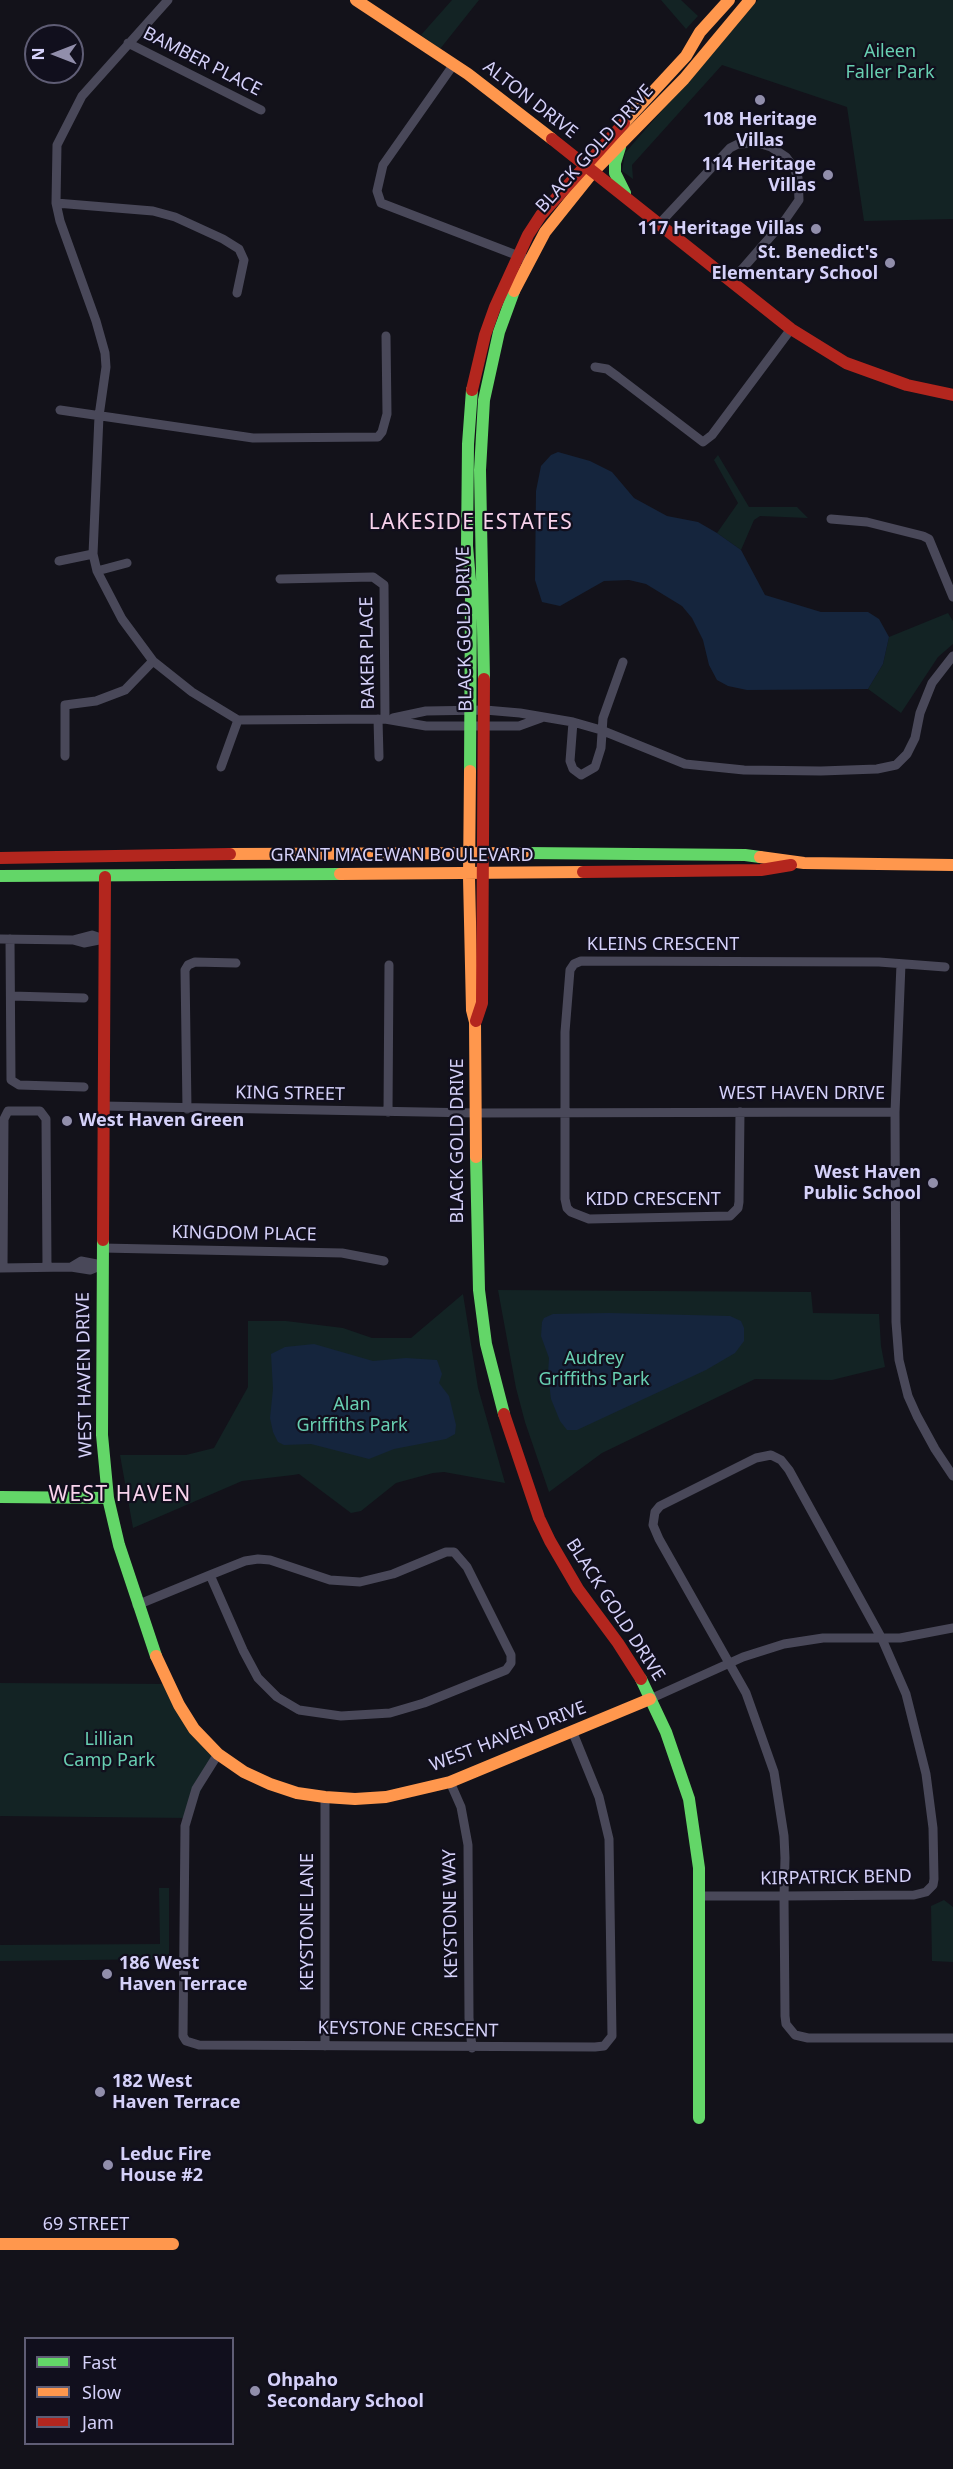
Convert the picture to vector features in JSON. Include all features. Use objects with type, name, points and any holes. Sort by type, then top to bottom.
[{"type":"main road","name":"ALTON DRIVE","points":[[356,0],[454,64],[660,223],[791,329],[846,363],[908,385],[953,394]]},
{"type":"main road","name":"BLACK GOLD DRIVE","points":[[589,169],[686,56],[700,32],[729,0]]},
{"type":"main road","name":"BLACK GOLD DRIVE","points":[[476,873],[484,853],[485,710],[480,470],[482,425],[490,370],[499,332],[523,258],[540,215],[589,169],[622,144],[684,79],[750,0]]},
{"type":"main road","points":[[622,144],[615,163],[615,173],[628,199]]},
{"type":"main road","name":"BLACK GOLD DRIVE","points":[[523,258],[485,335],[476,372],[469,418],[467,546],[471,591],[471,853],[476,873],[482,1003],[475,1022],[476,1232],[479,1290],[486,1344],[503,1413],[529,1492],[550,1541],[578,1589],[631,1661],[666,1732],[689,1799],[697,1848],[699,1896],[699,2118]]},
{"type":"main road","name":"GRANT MACEWAN BOULEVARD","points":[[0,858],[160,854],[484,853],[745,855],[804,863],[953,865]]},
{"type":"main road","name":"GRANT MACEWAN BOULEVARD","points":[[0,876],[105,877],[761,870],[804,863]]},
{"type":"main road","name":"WEST HAVEN DRIVE","points":[[105,877],[102,1435],[108,1498],[118,1545],[153,1649],[179,1705],[195,1729],[218,1754],[244,1772],[297,1793],[355,1799],[386,1797],[450,1782],[650,1699]]},
{"type":"main road","points":[[0,1497],[108,1498]]},
{"type":"main road","name":"69 STREET","points":[[0,2244],[172,2244]]},
{"type":"street","points":[[168,0],[81,96],[57,145],[56,203],[64,236],[96,321],[105,353],[105,379],[99,416],[93,554],[97,571],[122,619],[153,661],[192,692],[238,720],[382,719],[426,726],[519,726],[541,718]]},
{"type":"street","name":"BAMBER PLACE","points":[[128,43],[261,110]]},
{"type":"street","points":[[454,64],[382,165],[377,191],[381,203],[523,258]]},
{"type":"street","points":[[660,223],[730,148],[738,144],[758,143],[771,147],[786,157],[795,168],[799,200],[777,230],[731,282]]},
{"type":"street","points":[[56,203],[153,211],[175,217],[223,240],[239,249],[244,260],[237,293]]},
{"type":"street","points":[[595,367],[607,369],[703,442],[712,435],[791,329]]},
{"type":"street","points":[[60,410],[253,438],[378,437],[382,432],[387,414],[386,336]]},
{"type":"street","points":[[831,519],[867,522],[929,539],[953,597]]},
{"type":"street","points":[[59,561],[93,554]]},
{"type":"street","points":[[97,571],[127,562]]},
{"type":"street","name":"BAKER PLACE","points":[[280,579],[373,577],[384,585],[387,703],[382,719]]},
{"type":"street","points":[[382,719],[426,711],[485,710],[525,713],[601,730],[685,764],[716,769],[821,771],[891,766],[907,754],[915,738],[920,713],[932,683],[953,656]]},
{"type":"street","points":[[65,756],[64,705],[96,701],[125,690],[153,661]]},
{"type":"street","points":[[573,722],[570,761],[573,769],[581,775],[595,767],[601,748],[603,718],[623,662]]},
{"type":"street","points":[[379,757],[382,719]]},
{"type":"street","points":[[221,767],[238,720]]},
{"type":"street","points":[[84,1087],[19,1085],[11,1080],[11,996],[5,939],[73,940],[92,935],[104,939]]},
{"type":"street","name":"KLEINS CRESCENT","points":[[566,1111],[565,1032],[568,987],[570,970],[574,964],[581,961],[901,964],[945,967]]},
{"type":"street","points":[[186,1109],[185,970],[188,965],[195,962],[236,963]]},
{"type":"street","points":[[388,1112],[389,964]]},
{"type":"street","points":[[895,1112],[901,964]]},
{"type":"street","points":[[11,996],[84,998]]},
{"type":"street","name":"KING STREET","points":[[103,1106],[476,1113]]},
{"type":"street","points":[[47,1267],[46,1119],[40,1111],[8,1111],[4,1119],[2,1268],[71,1267],[81,1261],[102,1266]]},
{"type":"street","name":"KIDD CRESCENT","points":[[566,1111],[567,1208],[576,1216],[589,1219],[730,1216],[738,1208],[739,1202],[740,1112]]},
{"type":"street","name":"WEST HAVEN DRIVE","points":[[476,1113],[895,1112],[896,1322],[899,1360],[908,1396],[917,1416],[953,1476]]},
{"type":"street","name":"KINGDOM PLACE","points":[[102,1248],[342,1253],[384,1260]]},
{"type":"street","points":[[882,1639],[786,1465],[776,1457],[764,1456],[668,1502],[660,1506],[653,1517],[655,1532],[746,1693],[774,1772],[784,1826],[786,2024],[795,2035],[808,2038],[953,2038]]},
{"type":"street","points":[[137,1605],[210,1575],[245,1561],[270,1560],[330,1580],[360,1582],[393,1574],[446,1552],[454,1552],[467,1567],[512,1655],[511,1663],[506,1670],[435,1699],[390,1713],[341,1716],[299,1710],[277,1697],[258,1678],[210,1575]]},
{"type":"street","name":"WEST HAVEN DRIVE","points":[[650,1699],[763,1649],[803,1640],[882,1639],[919,1636],[953,1628]]},
{"type":"street","name":"KIRPATRICK BEND","points":[[699,1896],[914,1894],[926,1892],[933,1885],[934,1846],[926,1774],[906,1694],[882,1639]]},
{"type":"street","name":"KEYSTONE CRESCENT","points":[[218,1754],[196,1789],[185,1826],[183,2036],[186,2042],[199,2045],[595,2047],[604,2046],[612,2037],[609,1839],[599,1797],[573,1732]]},
{"type":"street","name":"KEYSTONE WAY","points":[[450,1782],[461,1807],[468,1845],[469,2018],[472,2048]]},
{"type":"street","name":"KEYSTONE LANE","points":[[325,2046],[326,1797]]},
{"type":"green space","points":[[452,0],[479,0],[440,49],[421,35]]},
{"type":"green space","points":[[661,0],[681,0],[698,16],[686,29]]},
{"type":"green space","name":"Aileen Faller Park","points":[[758,0],[953,0],[953,219],[864,221],[847,107],[722,65],[632,165],[633,179],[622,171],[625,153]]},
{"type":"green space","points":[[718,455],[749,507],[797,507],[808,518],[760,516],[754,520],[741,550],[717,533],[738,503],[714,460]]},
{"type":"green space","points":[[948,613],[953,621],[953,644],[938,657],[901,713],[868,689],[883,664],[889,637]]},
{"type":"green space","name":"Audrey Griffiths Park","points":[[498,1290],[811,1292],[813,1313],[879,1314],[885,1367],[832,1380],[755,1379],[602,1453],[549,1492],[516,1388]]},
{"type":"green space","name":"Alan Griffiths Park","points":[[463,1294],[478,1388],[505,1483],[444,1472],[433,1473],[396,1483],[361,1511],[351,1513],[299,1474],[242,1481],[133,1528],[120,1455],[186,1455],[214,1448],[248,1387],[248,1321],[286,1321],[343,1328],[372,1338],[411,1338]]},
{"type":"green space","name":"Lillian Camp Park","points":[[0,1683],[169,1684],[218,1754],[188,1818],[0,1816]]},
{"type":"green space","points":[[159,1888],[169,1888],[169,1959],[0,1961],[0,1945],[160,1944]]},
{"type":"green space","points":[[944,1900],[953,1907],[953,1962],[932,1961],[931,1906]]},
{"type":"water","points":[[558,452],[590,461],[612,472],[634,498],[667,516],[698,522],[717,533],[741,550],[765,595],[821,612],[868,612],[879,619],[889,637],[883,664],[868,689],[747,690],[728,686],[717,680],[709,665],[703,640],[692,618],[682,606],[646,584],[629,580],[604,581],[560,606],[542,602],[535,580],[536,491],[541,466],[551,455]]},
{"type":"water","points":[[553,1314],[730,1316],[741,1321],[744,1328],[744,1341],[735,1353],[706,1370],[577,1430],[567,1430],[560,1421],[551,1399],[549,1358],[541,1336],[542,1322],[544,1318]]},
{"type":"water","points":[[314,1344],[373,1361],[406,1358],[437,1360],[442,1374],[439,1383],[449,1396],[456,1425],[455,1434],[446,1439],[394,1449],[369,1459],[311,1444],[284,1445],[278,1442],[270,1418],[273,1389],[271,1354],[285,1347]]},
{"type":"traffic: fast","points":[[620,147],[615,163],[615,173],[625,193]]},
{"type":"traffic: fast","points":[[484,679],[480,470],[484,400],[499,332],[514,291]]},
{"type":"traffic: fast","points":[[470,771],[471,591],[467,546],[468,444],[472,390]]},
{"type":"traffic: fast","points":[[525,853],[760,857]]},
{"type":"traffic: fast","points":[[0,876],[340,874]]},
{"type":"traffic: fast","points":[[476,1157],[479,1290],[486,1344],[504,1414]]},
{"type":"traffic: fast","points":[[103,1240],[102,1435],[108,1498],[119,1545],[156,1656]]},
{"type":"traffic: fast","points":[[0,1497],[108,1498]]},
{"type":"traffic: fast","points":[[641,1679],[666,1732],[689,1799],[699,1868],[699,2118]]},
{"type":"traffic: slow","points":[[356,0],[468,74],[552,139]]},
{"type":"traffic: slow","points":[[624,123],[686,56],[700,32],[729,0]]},
{"type":"traffic: slow","points":[[514,291],[545,232],[593,172],[684,79],[750,0]]},
{"type":"traffic: slow","points":[[470,771],[469,877],[472,1010],[475,1022],[476,1157]]},
{"type":"traffic: slow","points":[[230,854],[525,853]]},
{"type":"traffic: slow","points":[[760,857],[804,863],[953,865]]},
{"type":"traffic: slow","points":[[340,874],[583,872]]},
{"type":"traffic: slow","points":[[156,1656],[179,1705],[194,1729],[218,1754],[244,1772],[270,1784],[297,1793],[325,1797],[355,1799],[386,1797],[450,1782],[650,1699]]},
{"type":"traffic: slow","points":[[0,2244],[173,2244]]},
{"type":"traffic: jam","points":[[472,390],[485,335],[495,307],[528,235],[541,215],[624,123]]},
{"type":"traffic: jam","points":[[552,139],[791,329],[846,363],[907,385],[953,395]]},
{"type":"traffic: jam","points":[[476,1021],[482,1003],[484,679]]},
{"type":"traffic: jam","points":[[0,858],[230,854]]},
{"type":"traffic: jam","points":[[583,872],[761,870],[791,865]]},
{"type":"traffic: jam","points":[[103,1240],[105,877]]},
{"type":"traffic: jam","points":[[504,1414],[539,1518],[550,1541],[578,1589],[618,1643],[641,1679]]},
{"type":"place","name":"108 Heritage Villas","points":[[760,100]]},
{"type":"place","name":"114 Heritage Villas","points":[[828,175]]},
{"type":"place","name":"117 Heritage Villas","points":[[816,229]]},
{"type":"place","name":"St. Benedict's Elementary School","points":[[890,263]]},
{"type":"place","name":"West Haven Green","points":[[67,1121]]},
{"type":"place","name":"West Haven Public School","points":[[933,1183]]},
{"type":"place","name":"186 West Haven Terrace","points":[[107,1974]]},
{"type":"place","name":"182 West Haven Terrace","points":[[100,2092]]},
{"type":"place","name":"Leduc Fire House #2","points":[[108,2165]]},
{"type":"place","name":"Ohpaho Secondary School","points":[[255,2391]]},
{"type":"district","name":"LAKESIDE ESTATES","points":[[471,523]]},
{"type":"district","name":"WEST HAVEN","points":[[120,1495]]}]
